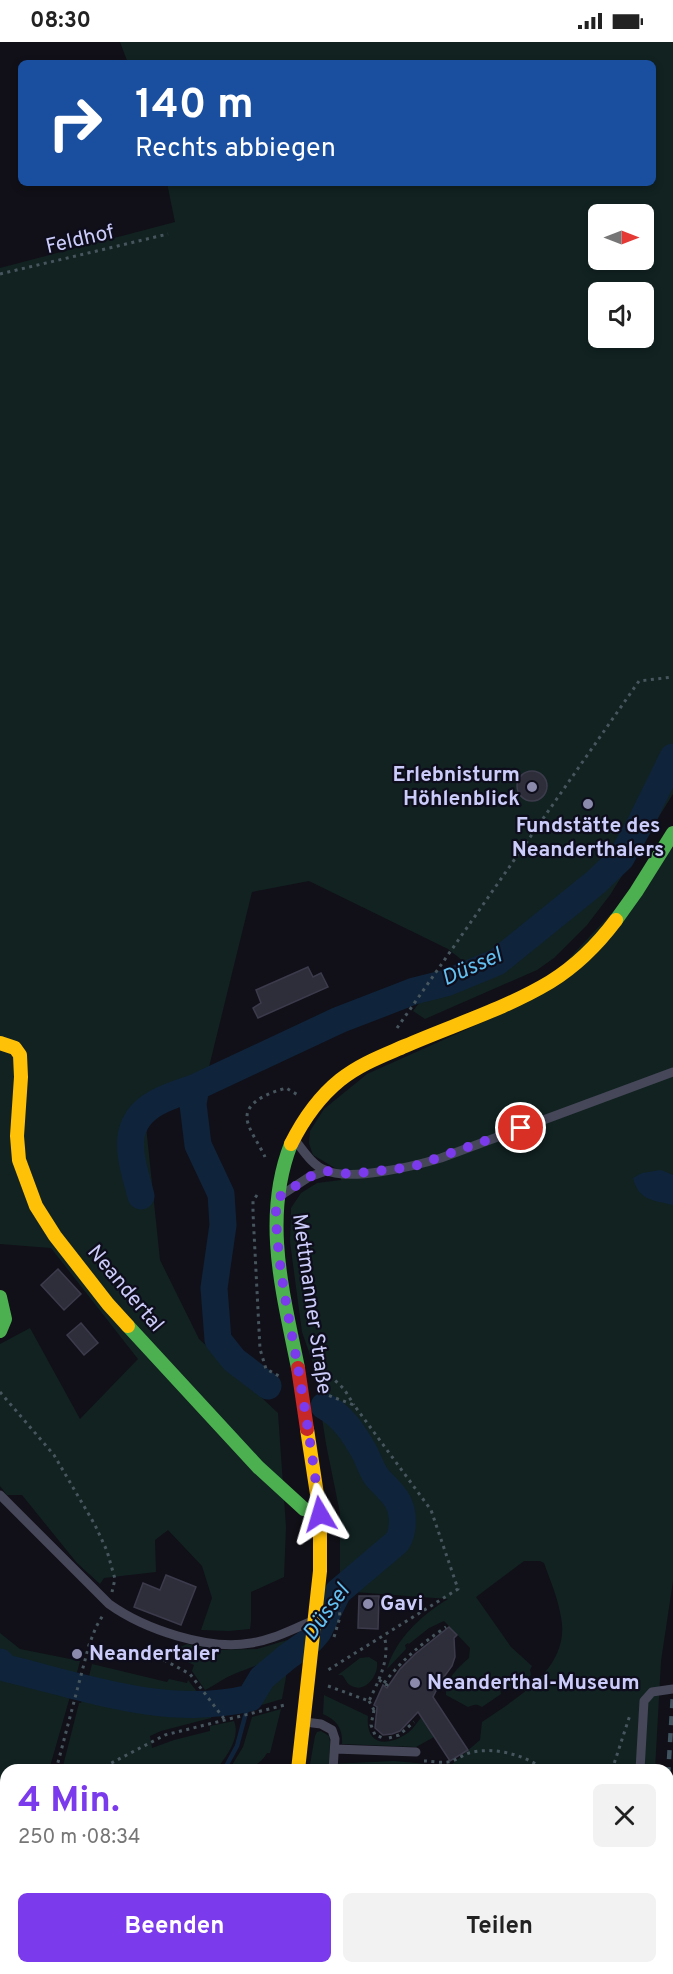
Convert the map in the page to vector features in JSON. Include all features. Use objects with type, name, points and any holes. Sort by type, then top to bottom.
[{"type":"main road","name":"Mettmanner Straße","points":[[299,1764],[320,1571],[320,1514],[279,1251],[276,1199],[282,1167],[293,1138],[308,1114],[327,1091],[356,1069],[394,1050],[530,993],[558,978],[579,961],[614,925],[673,833]]},
{"type":"main road","name":"Neandertal","points":[[0,1043],[15,1048],[20,1055],[17,1136],[19,1160],[36,1206],[55,1236],[108,1304],[258,1467],[304,1509],[320,1514]]},
{"type":"main road","points":[[0,1297],[5,1319],[0,1331]]},
{"type":"lane","points":[[276,1199],[309,1177],[326,1171],[350,1174],[412,1167],[673,1072]]},
{"type":"lane","points":[[293,1138],[313,1161],[326,1171]]},
{"type":"lane","points":[[0,1495],[109,1604],[154,1627],[186,1637],[221,1644],[253,1643],[314,1624]]},
{"type":"lane","points":[[640,1764],[644,1701],[652,1692],[670,1689]]},
{"type":"lane","points":[[303,1722],[330,1727],[334,1736],[334,1764]]},
{"type":"lane","points":[[335,1749],[418,1756]]},
{"type":"path","name":"Feldhof","points":[[0,274],[168,234]]},
{"type":"path","points":[[400,1023],[639,681],[673,677]]},
{"type":"path","points":[[256,1196],[253,1201],[253,1213],[260,1349],[266,1369],[280,1376]]},
{"type":"path","points":[[325,1672],[458,1589],[431,1510],[337,1382]]},
{"type":"path","points":[[317,1391],[354,1405]]},
{"type":"path","points":[[0,1392],[54,1455],[95,1525],[107,1551],[115,1579],[109,1604],[96,1627],[85,1662],[58,1764]]},
{"type":"path","points":[[379,1680],[385,1685],[402,1661],[421,1644],[446,1627]]},
{"type":"path","points":[[369,1701],[379,1680],[386,1650],[384,1636]]},
{"type":"path","points":[[164,1660],[190,1674],[225,1720]]},
{"type":"path","points":[[322,1684],[369,1701],[375,1708],[371,1725],[375,1735],[385,1739],[399,1735],[414,1722]]},
{"type":"path","points":[[109,1764],[158,1738],[283,1705]]},
{"type":"path","points":[[614,1764],[631,1711]]},
{"type":"path","points":[[418,1756],[449,1763],[469,1753],[492,1751],[514,1755],[535,1764]]},
{"type":"shaded area","points":[[120,42],[673,42],[673,794],[610,895],[587,925],[554,958],[537,970],[425,1019],[413,1011],[438,978],[468,965],[448,949],[309,881],[252,892],[208,1071],[144,1107],[160,1260],[199,1339],[278,1413],[286,1527],[284,1577],[251,1592],[250,1629],[201,1630],[212,1598],[202,1566],[168,1530],[155,1540],[156,1572],[104,1578],[100,1584],[77,1563],[22,1495],[7,1495],[0,1486],[0,1344],[30,1328],[80,1419],[138,1359],[51,1248],[0,1244],[0,268],[175,222],[168,186],[656,186],[656,60],[127,60]]},
{"type":"shaded area","points":[[673,848],[673,1581],[661,1661],[655,1764],[452,1764],[480,1740],[482,1722],[539,1679],[550,1666],[558,1651],[562,1635],[561,1617],[544,1563],[524,1561],[476,1597],[511,1647],[532,1666],[531,1675],[511,1688],[502,1685],[501,1694],[482,1707],[473,1705],[468,1707],[446,1695],[450,1679],[469,1658],[470,1648],[444,1621],[429,1628],[405,1645],[406,1649],[387,1669],[403,1637],[429,1612],[448,1599],[354,1592],[340,1582],[340,1513],[314,1366],[302,1332],[290,1242],[291,1208],[301,1193],[317,1183],[341,1180],[340,1171],[313,1155],[309,1143],[310,1131],[324,1109],[367,1074],[528,1002]]},
{"type":"shaded area","points":[[0,1633],[20,1649],[80,1661],[76,1676],[58,1673],[57,1691],[71,1693],[51,1764],[0,1764]]},
{"type":"shaded area","points":[[291,1639],[268,1660],[230,1676],[205,1690],[192,1671],[194,1665],[175,1656],[178,1648],[187,1644],[216,1650],[257,1649]]},
{"type":"shaded area","points":[[369,1657],[377,1662],[377,1667],[373,1678],[366,1686],[356,1687],[349,1684],[342,1675],[338,1675],[360,1658]]},
{"type":"shaded area","points":[[92,1664],[167,1682],[169,1679],[187,1683],[188,1680],[198,1693],[187,1698],[159,1695],[88,1681]]},
{"type":"shaded area","points":[[288,1666],[282,1699],[255,1707],[263,1689]]},
{"type":"shaded area","points":[[84,1694],[135,1707],[162,1711],[186,1712],[210,1707],[213,1712],[211,1718],[150,1736],[152,1748],[210,1731],[210,1726],[234,1721],[236,1734],[220,1764],[64,1764],[79,1703]]},
{"type":"shaded area","points":[[324,1695],[368,1716],[370,1734],[374,1739],[386,1742],[401,1737],[411,1730],[421,1718],[434,1737],[416,1747],[342,1744],[338,1726],[323,1714]]},
{"type":"shaded area","points":[[281,1709],[270,1753],[267,1753],[257,1764],[233,1764],[243,1747],[252,1717]]},
{"type":"shaded area","points":[[321,1731],[329,1736],[329,1764],[310,1764],[317,1732]]},
{"type":"shaded area","points":[[394,1761],[428,1764],[329,1764]]},
{"type":"water","points":[[661,1170],[673,1175],[673,1205],[643,1195],[633,1178],[642,1173]]},
{"type":"building","name":"Erlebnisturm Höhlenblick","points":[[532,771],[543,775],[547,786],[543,797],[532,801],[521,797],[517,786],[521,775]]},
{"type":"building","points":[[308,967],[313,977],[321,973],[328,987],[258,1018],[253,1008],[261,1003],[256,990]]},
{"type":"building","points":[[58,1269],[81,1294],[64,1310],[41,1285]]},
{"type":"building","points":[[81,1323],[98,1343],[84,1355],[67,1335]]},
{"type":"building","points":[[166,1575],[196,1587],[181,1625],[134,1607],[143,1583],[160,1590]]},
{"type":"building","points":[[359,1596],[379,1596],[378,1629],[358,1628]]},
{"type":"building","name":"Neanderthal-Museum","points":[[449,1627],[457,1635],[454,1638],[455,1657],[433,1697],[468,1750],[450,1761],[418,1712],[400,1731],[383,1735],[375,1728],[377,1707],[374,1705],[383,1685],[387,1688],[400,1669],[415,1654]]},
{"type":"waterway","name":"Düssel","points":[[268,1386],[234,1360],[218,1340],[214,1288],[223,1225],[221,1194],[198,1145],[193,1104],[196,1087],[339,1020],[414,991],[446,983],[497,962],[596,882],[621,858],[673,757]]},
{"type":"waterway","name":"Düssel","points":[[141,1196],[130,1145],[136,1122],[156,1103],[196,1087]]},
{"type":"waterway","name":"Düssel","points":[[0,1662],[5,1668],[126,1698],[188,1704],[219,1703],[250,1698],[262,1678],[318,1632],[338,1592],[397,1542],[401,1533],[402,1517],[396,1498],[376,1476],[348,1427],[324,1406]]},
{"type":"waterway","points":[[227,1764],[237,1746],[250,1698]]},
{"type":"railway","points":[[669,1764],[673,1693]]},
{"type":"traffic: fast","points":[[616,920],[673,833]]},
{"type":"traffic: fast","points":[[291,1144],[282,1172],[277,1228],[278,1256],[286,1312],[298,1368]]},
{"type":"traffic: fast","points":[[0,1297],[5,1319],[0,1331]]},
{"type":"traffic: fast","points":[[128,1326],[258,1467],[304,1509],[320,1514]]},
{"type":"traffic: slow","points":[[291,1144],[318,1101],[348,1074],[380,1057],[533,992],[569,969],[602,938],[616,920]]},
{"type":"traffic: slow","points":[[0,1043],[15,1048],[20,1055],[21,1077],[17,1136],[19,1160],[36,1206],[55,1236],[128,1326]]},
{"type":"traffic: slow","points":[[299,1764],[320,1571],[320,1514],[307,1429]]},
{"type":"traffic: jam","points":[[298,1368],[307,1429]]},
{"type":"place","name":"Erlebnisturm Höhlenblick","points":[[532,787]]},
{"type":"place","name":"Fundstätte des Neanderthalers","points":[[588,804]]},
{"type":"place","name":"Gavi","points":[[368,1604]]},
{"type":"place","name":"Neandertaler","points":[[77,1654]]},
{"type":"place","name":"Neanderthal-Museum","points":[[415,1683]]},
{"type":"route","points":[[320,1514],[284,1292],[276,1199],[309,1177],[326,1171],[350,1174],[412,1167],[521,1128]]}]
